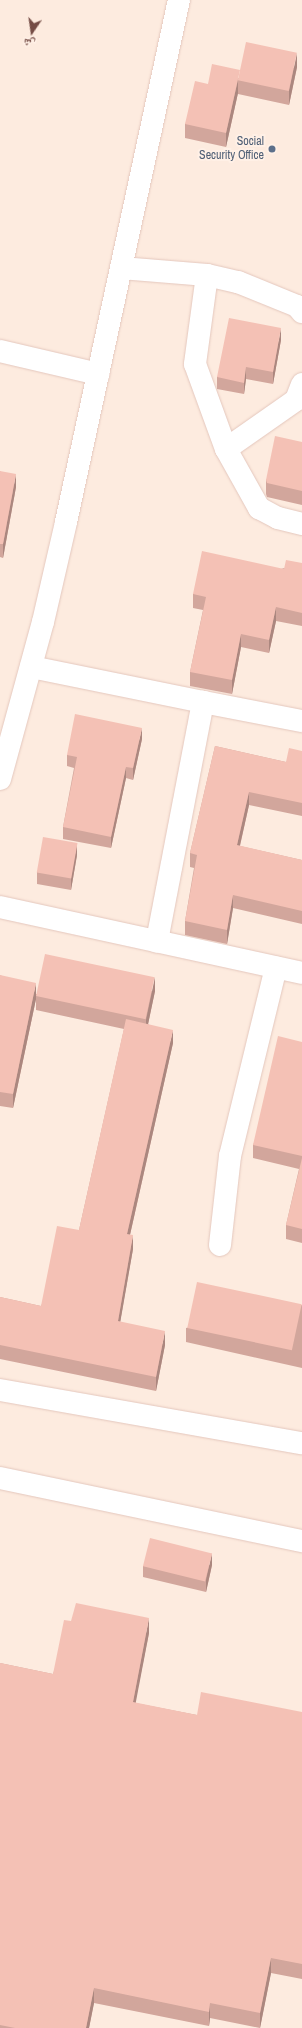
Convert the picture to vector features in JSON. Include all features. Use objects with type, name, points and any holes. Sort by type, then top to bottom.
[{"type":"street","points":[[0,779],[43,622],[66,522],[178,0]]},
{"type":"street","points":[[120,268],[207,275],[238,282],[297,306],[302,312]]},
{"type":"street","points":[[207,275],[195,364],[226,450],[259,508],[278,518],[302,524]]},
{"type":"street","points":[[0,351],[98,374]]},
{"type":"street","points":[[226,450],[296,400],[302,384]]},
{"type":"street","points":[[31,667],[203,702],[302,720]]},
{"type":"street","points":[[157,942],[203,702]]},
{"type":"street","points":[[0,907],[302,973]]},
{"type":"street","points":[[220,1245],[230,1156],[276,968]]},
{"type":"street","points":[[0,1390],[302,1443]]},
{"type":"street","points":[[0,1478],[302,1541]]},
{"type":"building","points":[[246,42],[297,53],[289,91],[238,80]]},
{"type":"building","points":[[212,64],[240,70],[226,133],[185,124],[195,81],[208,84]]},
{"type":"building","points":[[229,318],[281,328],[273,372],[246,367],[244,383],[217,377]]},
{"type":"building","points":[[275,436],[302,442],[302,491],[267,483],[266,480]]},
{"type":"building","points":[[0,471],[16,474],[3,544],[0,544]]},
{"type":"building","points":[[202,551],[284,569],[286,560],[302,563],[302,613],[276,607],[269,640],[241,634],[232,680],[190,672],[206,597],[193,594]]},
{"type":"building","points":[[75,714],[142,728],[133,768],[126,767],[111,837],[63,827],[77,757],[67,755]]},
{"type":"building","points":[[215,746],[286,762],[289,748],[302,751],[302,803],[249,792],[237,845],[302,860],[302,911],[233,895],[227,930],[185,921],[197,855],[190,853]]},
{"type":"building","points":[[43,837],[77,843],[71,879],[37,872]]},
{"type":"building","points":[[45,954],[155,977],[146,1019],[36,996]]},
{"type":"building","points":[[0,975],[36,983],[13,1094],[0,1092]]},
{"type":"building","points":[[126,1019],[173,1030],[127,1234],[133,1235],[118,1321],[165,1331],[156,1377],[0,1345],[0,1297],[41,1306],[57,1226],[79,1230]]},
{"type":"building","points":[[278,1036],[302,1042],[302,1156],[253,1145]]},
{"type":"building","points":[[302,1158],[302,1229],[286,1225]]},
{"type":"building","points":[[197,1282],[302,1304],[292,1350],[187,1328]]},
{"type":"building","points":[[150,1538],[212,1553],[205,1582],[143,1566]]},
{"type":"building","points":[[76,1603],[149,1618],[133,1702],[197,1715],[201,1692],[302,1712],[302,1964],[271,1958],[260,2013],[210,2003],[209,2012],[94,1988],[86,2028],[15,2028],[0,2025],[0,1663],[53,1674],[64,1620],[71,1621]]},
{"type":"place","name":"Social Security Office","points":[[272,149]]}]
